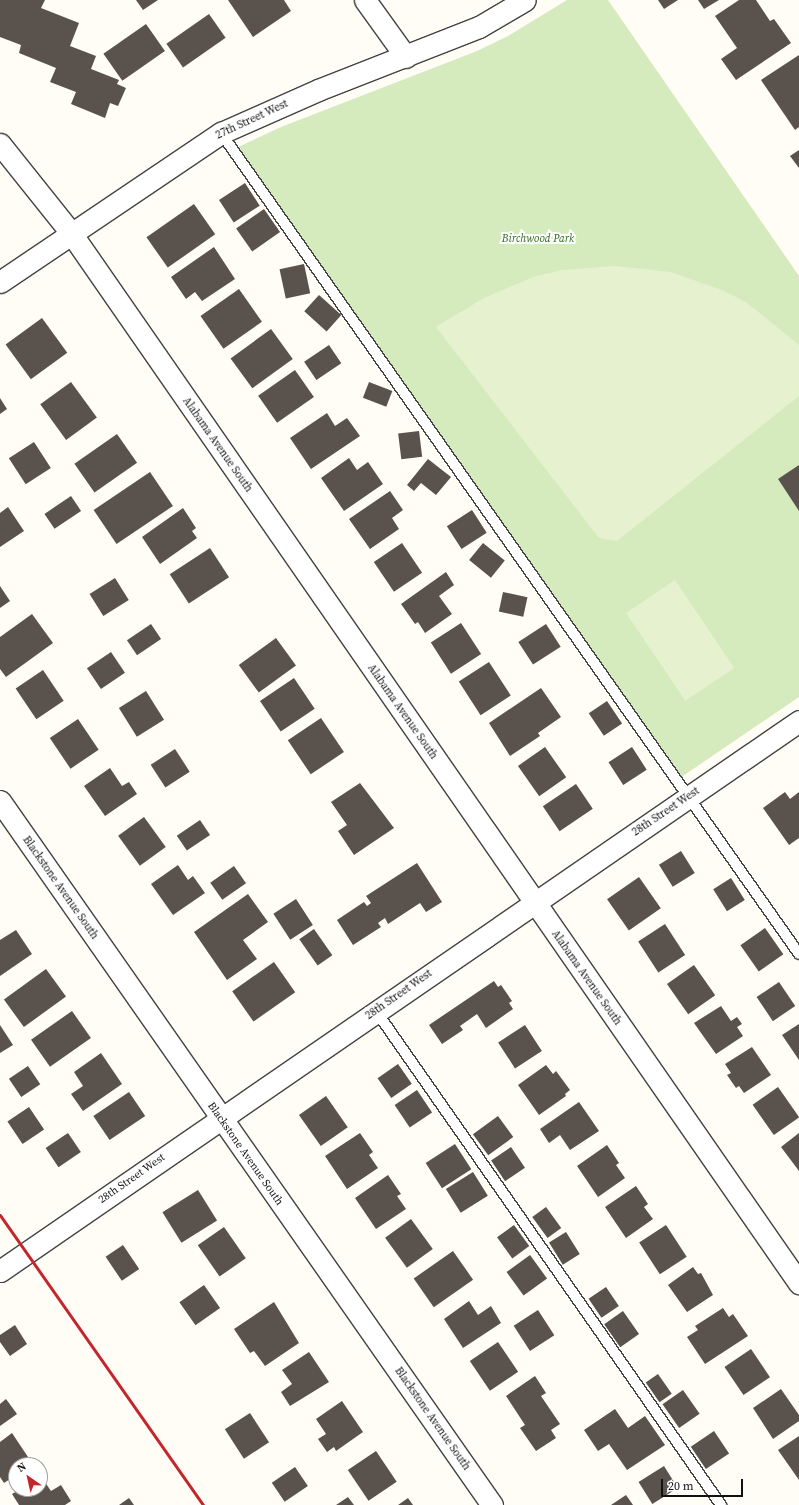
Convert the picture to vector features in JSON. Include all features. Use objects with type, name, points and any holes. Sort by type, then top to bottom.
[{"type":"street","points":[[365,0],[406,58]]},
{"type":"street","name":"27th Street West","points":[[0,282],[221,132],[318,90],[406,58],[479,27],[525,0]]},
{"type":"street","name":"Alabama Avenue South","points":[[0,144],[71,233],[533,902],[799,1283]]},
{"type":"street","name":"28th Street West","points":[[0,1271],[799,720]]},
{"type":"street","name":"Blackstone Avenue South","points":[[0,801],[220,1119],[492,1505]]},
{"type":"lane","points":[[221,132],[799,954]]},
{"type":"lane","points":[[376,1011],[721,1505]]},
{"type":"green space","name":"Birchwood Park","points":[[567,0],[608,0],[799,276],[799,697],[680,778],[238,147],[281,127],[477,51],[508,36]]},
{"type":"green space","points":[[615,266],[670,272],[722,290],[746,302],[799,345],[799,396],[617,541],[599,538],[436,327],[484,298],[533,277],[562,270]]},
{"type":"green space","points":[[675,580],[734,668],[685,701],[626,613]]},
{"type":"building","points":[[0,0],[45,0],[41,8],[79,23],[70,46],[96,56],[91,69],[119,80],[117,84],[126,88],[118,106],[110,103],[105,118],[71,104],[76,92],[50,82],[56,68],[19,53],[21,45],[0,37]]},
{"type":"building","points":[[136,0],[158,0],[143,10]]},
{"type":"building","points":[[228,0],[284,0],[291,11],[253,37]]},
{"type":"building","points":[[658,0],[678,0],[664,9]]},
{"type":"building","points":[[698,0],[719,0],[704,9]]},
{"type":"building","points":[[739,0],[756,0],[770,21],[774,19],[791,43],[736,80],[721,59],[737,48],[715,16]]},
{"type":"building","points":[[209,14],[226,38],[183,68],[166,44]]},
{"type":"building","points":[[146,24],[165,51],[122,81],[103,54]]},
{"type":"building","points":[[799,55],[799,127],[795,130],[761,80]]},
{"type":"building","points":[[799,150],[799,168],[790,156]]},
{"type":"building","points":[[245,183],[260,206],[234,223],[219,200]]},
{"type":"building","points":[[194,204],[215,234],[168,268],[146,237]]},
{"type":"building","points":[[264,209],[280,232],[252,251],[236,229]]},
{"type":"building","points":[[214,247],[235,279],[202,301],[195,292],[186,299],[171,277]]},
{"type":"building","points":[[304,264],[310,293],[286,299],[280,269]]},
{"type":"building","points":[[239,289],[262,322],[223,349],[200,316]]},
{"type":"building","points":[[319,295],[341,315],[327,331],[304,311]]},
{"type":"building","points":[[42,318],[67,353],[31,379],[6,344]]},
{"type":"building","points":[[271,329],[293,359],[252,388],[231,358]]},
{"type":"building","points":[[329,345],[341,363],[316,380],[304,362]]},
{"type":"building","points":[[295,370],[314,397],[277,423],[258,396]]},
{"type":"building","points":[[71,382],[97,418],[66,440],[40,404]]},
{"type":"building","points":[[369,382],[392,391],[386,407],[363,398]]},
{"type":"building","points":[[0,398],[7,409],[0,414]]},
{"type":"building","points":[[327,413],[335,426],[347,418],[360,436],[311,469],[290,438]]},
{"type":"building","points":[[419,431],[422,457],[401,459],[398,434]]},
{"type":"building","points":[[117,434],[137,463],[94,492],[74,464]]},
{"type":"building","points":[[34,442],[51,468],[26,484],[9,458]]},
{"type":"building","points":[[349,458],[357,470],[368,462],[383,484],[344,511],[321,478]]},
{"type":"building","points":[[428,459],[451,477],[436,495],[421,483],[414,491],[407,485]]},
{"type":"building","points":[[799,465],[799,511],[778,479]]},
{"type":"building","points":[[150,472],[173,506],[117,544],[94,510]]},
{"type":"building","points":[[390,491],[403,510],[392,518],[399,529],[370,549],[349,519]]},
{"type":"building","points":[[71,496],[81,511],[55,529],[44,514]]},
{"type":"building","points":[[8,507],[24,531],[0,547],[0,513]]},
{"type":"building","points":[[183,508],[196,528],[192,531],[197,538],[160,564],[142,537]]},
{"type":"building","points":[[472,510],[487,533],[462,549],[447,526]]},
{"type":"building","points":[[402,543],[422,573],[394,592],[374,562]]},
{"type":"building","points":[[483,543],[505,561],[491,578],[469,560]]},
{"type":"building","points":[[210,548],[229,577],[189,603],[170,574]]},
{"type":"building","points":[[446,572],[454,585],[439,596],[452,614],[425,633],[418,622],[415,624],[401,604]]},
{"type":"building","points":[[115,578],[129,600],[103,616],[90,594]]},
{"type":"building","points":[[0,586],[10,601],[0,608]]},
{"type":"building","points":[[503,592],[527,597],[523,617],[499,612]]},
{"type":"building","points":[[32,614],[53,643],[6,677],[0,669],[0,637]]},
{"type":"building","points":[[461,623],[481,654],[451,674],[431,643]]},
{"type":"building","points":[[151,624],[161,639],[137,655],[127,640]]},
{"type":"building","points":[[546,624],[561,647],[533,665],[518,642]]},
{"type":"building","points":[[276,638],[296,666],[259,693],[239,665]]},
{"type":"building","points":[[111,652],[125,673],[101,689],[87,668]]},
{"type":"building","points":[[489,662],[511,696],[481,715],[459,682]]},
{"type":"building","points":[[43,670],[64,701],[36,719],[16,688]]},
{"type":"building","points":[[294,678],[315,709],[281,732],[260,701]]},
{"type":"building","points":[[541,688],[561,717],[538,733],[540,736],[510,756],[489,723]]},
{"type":"building","points":[[146,691],[164,720],[137,737],[119,708]]},
{"type":"building","points":[[607,701],[622,723],[604,736],[589,713]]},
{"type":"building","points":[[321,718],[344,752],[311,774],[288,740]]},
{"type":"building","points":[[78,719],[99,750],[71,769],[50,738]]},
{"type":"building","points":[[545,747],[566,777],[539,796],[518,766]]},
{"type":"building","points":[[632,747],[647,770],[623,785],[609,762]]},
{"type":"building","points":[[175,749],[190,772],[165,787],[151,765]]},
{"type":"building","points":[[110,768],[122,786],[129,782],[137,794],[105,816],[84,786]]},
{"type":"building","points":[[360,783],[394,828],[354,855],[338,831],[347,825],[331,802]]},
{"type":"building","points":[[576,784],[593,809],[560,831],[543,806]]},
{"type":"building","points":[[785,792],[790,799],[799,792],[799,838],[789,845],[763,808]]},
{"type":"building","points":[[144,817],[166,847],[140,866],[118,836]]},
{"type":"building","points":[[200,820],[210,835],[187,851],[177,836]]},
{"type":"building","points":[[681,851],[695,873],[673,887],[659,865]]},
{"type":"building","points":[[417,863],[442,902],[426,912],[420,903],[388,924],[385,918],[378,923],[381,927],[353,945],[337,920],[364,902],[367,906],[371,903],[366,896]]},
{"type":"building","points":[[178,865],[188,880],[193,876],[205,893],[173,915],[151,884]]},
{"type":"building","points":[[234,866],[246,883],[222,900],[210,883]]},
{"type":"building","points":[[639,877],[661,908],[629,930],[607,899]]},
{"type":"building","points":[[731,878],[745,900],[727,911],[713,889]]},
{"type":"building","points":[[248,894],[268,922],[243,940],[257,959],[227,980],[194,932]]},
{"type":"building","points":[[296,899],[313,925],[290,940],[273,914]]},
{"type":"building","points":[[665,924],[685,955],[658,972],[638,941]]},
{"type":"building","points":[[765,928],[783,954],[759,971],[740,945]]},
{"type":"building","points":[[314,929],[332,955],[318,966],[299,939]]},
{"type":"building","points":[[16,930],[32,954],[0,976],[0,940]]},
{"type":"building","points":[[274,962],[295,992],[253,1022],[232,991]]},
{"type":"building","points":[[694,965],[715,995],[688,1014],[667,984]]},
{"type":"building","points":[[46,969],[66,997],[24,1027],[4,1000]]},
{"type":"building","points":[[494,981],[498,987],[501,985],[512,1001],[509,1003],[513,1009],[486,1028],[477,1014],[460,1026],[463,1030],[442,1044],[429,1025]]},
{"type":"building","points":[[779,982],[795,1006],[773,1021],[757,997]]},
{"type":"building","points":[[721,1006],[731,1021],[737,1017],[742,1024],[737,1027],[743,1036],[716,1054],[694,1023]]},
{"type":"building","points":[[72,1011],[91,1038],[50,1067],[31,1040]]},
{"type":"building","points":[[799,1024],[799,1060],[782,1035]]},
{"type":"building","points":[[0,1025],[13,1045],[0,1053]]},
{"type":"building","points":[[525,1025],[542,1051],[515,1068],[498,1042]]},
{"type":"building","points":[[752,1047],[771,1075],[744,1093],[739,1086],[736,1088],[727,1075],[731,1073],[725,1064]]},
{"type":"building","points":[[101,1053],[122,1084],[83,1111],[71,1094],[83,1086],[74,1072]]},
{"type":"building","points":[[398,1064],[412,1084],[391,1098],[378,1078]]},
{"type":"building","points":[[546,1065],[553,1074],[556,1071],[570,1090],[565,1094],[566,1096],[539,1115],[518,1085]]},
{"type":"building","points":[[28,1066],[40,1084],[21,1097],[9,1079]]},
{"type":"building","points":[[778,1087],[799,1117],[774,1135],[753,1105]]},
{"type":"building","points":[[417,1090],[432,1112],[410,1127],[395,1105]]},
{"type":"building","points":[[129,1092],[145,1116],[110,1140],[93,1116]]},
{"type":"building","points":[[326,1096],[348,1127],[321,1146],[299,1115]]},
{"type":"building","points":[[579,1102],[599,1131],[570,1150],[560,1135],[549,1143],[540,1129]]},
{"type":"building","points":[[29,1107],[44,1129],[23,1144],[7,1122]]},
{"type":"building","points":[[498,1116],[513,1137],[488,1155],[473,1134]]},
{"type":"building","points":[[68,1133],[81,1152],[58,1167],[46,1148]]},
{"type":"building","points":[[360,1133],[373,1152],[369,1155],[378,1168],[347,1189],[325,1156]]},
{"type":"building","points":[[799,1133],[799,1171],[781,1147]]},
{"type":"building","points":[[455,1144],[471,1169],[442,1188],[426,1163]]},
{"type":"building","points":[[607,1145],[619,1163],[616,1165],[625,1178],[598,1197],[577,1166]]},
{"type":"building","points":[[511,1147],[525,1168],[505,1181],[491,1160]]},
{"type":"building","points":[[473,1172],[488,1196],[461,1213],[446,1189]]},
{"type":"building","points":[[388,1175],[401,1194],[397,1196],[406,1209],[376,1229],[355,1198]]},
{"type":"building","points":[[636,1186],[648,1204],[644,1207],[653,1219],[626,1238],[605,1207]]},
{"type":"building","points":[[198,1190],[217,1221],[181,1243],[162,1212]]},
{"type":"building","points":[[546,1207],[561,1228],[548,1238],[532,1217]]},
{"type":"building","points":[[411,1219],[433,1249],[407,1268],[385,1238]]},
{"type":"building","points":[[514,1225],[529,1246],[512,1258],[497,1237]]},
{"type":"building","points":[[666,1225],[687,1257],[660,1274],[639,1242]]},
{"type":"building","points":[[224,1227],[246,1258],[220,1276],[198,1245]]},
{"type":"building","points":[[566,1232],[580,1254],[563,1265],[549,1243]]},
{"type":"building","points":[[123,1245],[139,1269],[122,1281],[106,1257]]},
{"type":"building","points":[[453,1251],[473,1280],[434,1307],[414,1279]]},
{"type":"building","points":[[530,1255],[547,1278],[524,1296],[507,1272]]},
{"type":"building","points":[[693,1267],[698,1274],[701,1273],[713,1295],[687,1312],[668,1285]]},
{"type":"building","points":[[204,1285],[220,1308],[195,1325],[179,1302]]},
{"type":"building","points":[[606,1287],[619,1306],[601,1318],[589,1299]]},
{"type":"building","points":[[469,1301],[478,1315],[491,1306],[501,1323],[463,1348],[444,1319]]},
{"type":"building","points":[[274,1302],[299,1343],[265,1366],[254,1351],[250,1353],[234,1329]]},
{"type":"building","points":[[723,1308],[729,1317],[733,1314],[748,1336],[705,1364],[687,1337],[698,1330],[695,1326]]},
{"type":"building","points":[[538,1310],[554,1335],[530,1351],[514,1326]]},
{"type":"building","points":[[623,1311],[639,1334],[620,1347],[604,1324]]},
{"type":"building","points":[[15,1325],[27,1344],[10,1356],[0,1342],[0,1335]]},
{"type":"building","points":[[498,1342],[518,1372],[490,1391],[470,1361]]},
{"type":"building","points":[[751,1349],[770,1377],[743,1395],[724,1367]]},
{"type":"building","points":[[309,1352],[329,1382],[290,1406],[281,1392],[292,1384],[282,1370]]},
{"type":"building","points":[[658,1374],[672,1394],[659,1402],[646,1383]]},
{"type":"building","points":[[535,1376],[546,1393],[541,1396],[560,1424],[551,1430],[556,1438],[536,1451],[520,1428],[525,1425],[506,1396]]},
{"type":"building","points":[[781,1389],[799,1415],[799,1421],[773,1439],[753,1408]]},
{"type":"building","points":[[683,1390],[700,1414],[679,1428],[663,1404]]},
{"type":"building","points":[[6,1399],[17,1414],[0,1426],[0,1404]]},
{"type":"building","points":[[342,1401],[363,1432],[336,1451],[334,1447],[327,1452],[318,1439],[326,1434],[316,1419]]},
{"type":"building","points":[[615,1409],[628,1428],[645,1416],[665,1445],[627,1470],[609,1444],[598,1451],[584,1430]]},
{"type":"building","points":[[250,1413],[269,1442],[244,1459],[225,1429]]},
{"type":"building","points":[[714,1431],[729,1453],[706,1469],[691,1447]]},
{"type":"building","points":[[12,1433],[28,1457],[8,1457],[8,1480],[4,1483],[0,1477],[0,1442]]},
{"type":"building","points":[[799,1436],[799,1480],[778,1450]]},
{"type":"building","points":[[376,1451],[397,1482],[369,1501],[348,1470]]},
{"type":"building","points":[[664,1466],[678,1488],[652,1504],[639,1482]]},
{"type":"building","points":[[295,1467],[308,1486],[285,1502],[272,1483]]},
{"type":"building","points":[[61,1485],[71,1501],[65,1505],[19,1505],[14,1497],[48,1497],[48,1487],[51,1491]]},
{"type":"building","points":[[626,1495],[633,1505],[611,1505]]},
{"type":"building","points":[[348,1497],[354,1505],[336,1505]]},
{"type":"building","points":[[129,1498],[134,1505],[119,1505]]},
{"type":"building","points":[[408,1498],[413,1505],[398,1505]]},
{"type":"railway","points":[[0,1215],[203,1505]]}]
